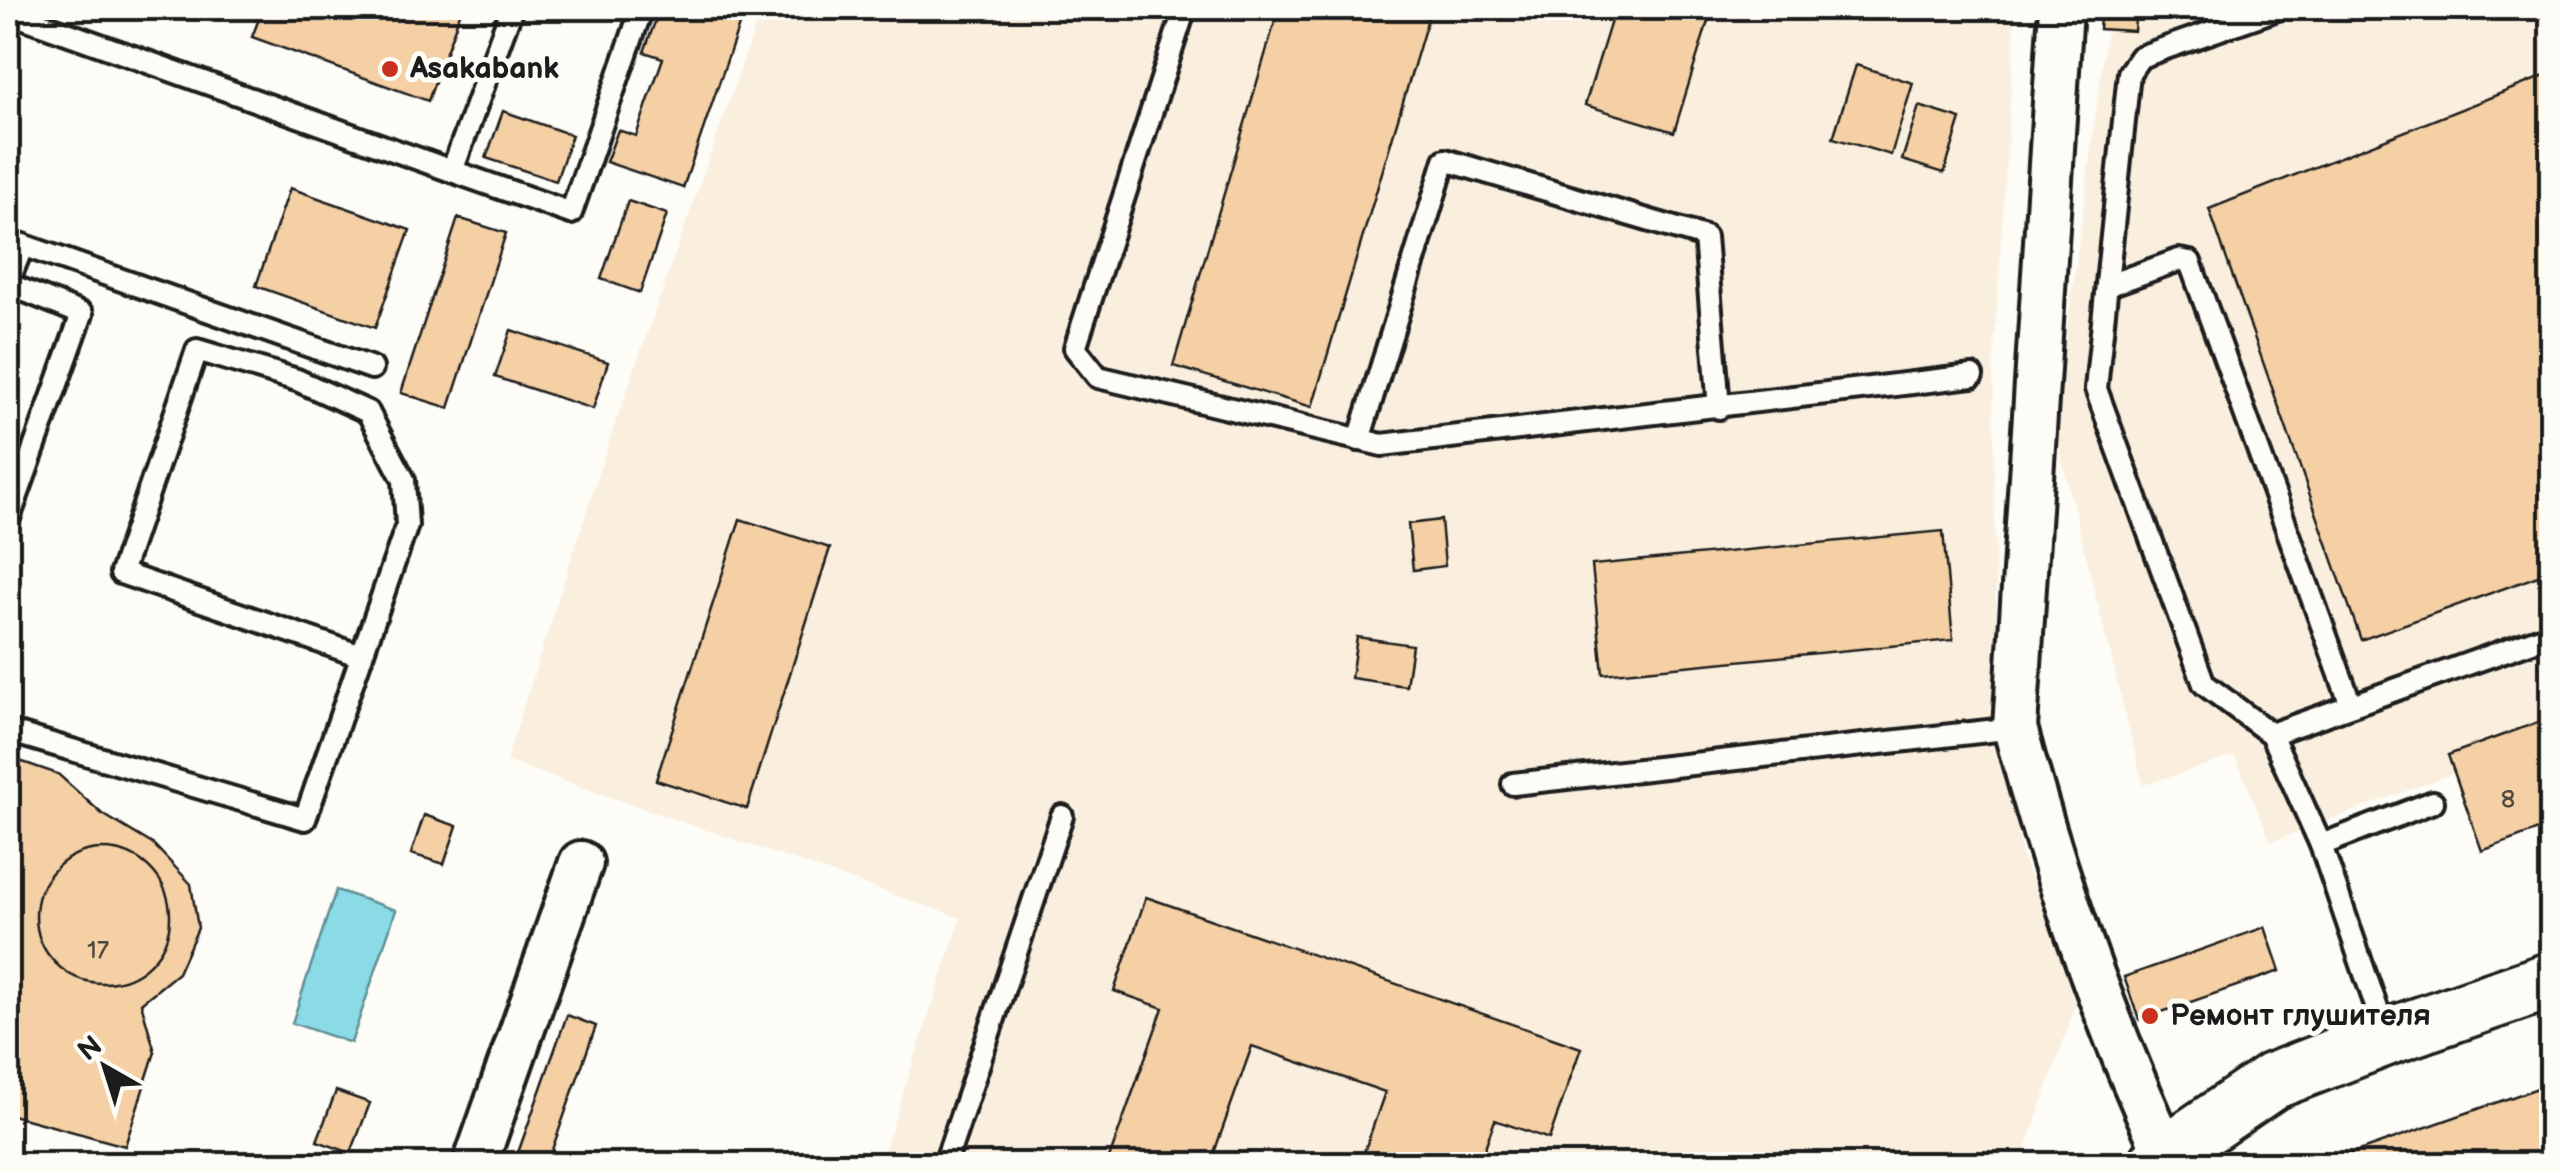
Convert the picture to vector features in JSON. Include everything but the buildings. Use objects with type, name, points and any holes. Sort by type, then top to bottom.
[{"type":"street","points":[[2061,8],[2015,728],[2123,1062],[2161,1160],[2273,1081],[2552,980]]},
{"type":"street","points":[[475,1164],[581,863]]},
{"type":"lane","points":[[452,171],[512,8]]},
{"type":"lane","points":[[8,12],[571,213],[642,8]]},
{"type":"lane","points":[[1185,8],[1075,348],[1098,377],[1382,445],[1972,376]]},
{"type":"lane","points":[[2280,8],[2140,57],[2129,73],[2096,389],[2204,684],[2271,734],[2321,845],[2387,1037]]},
{"type":"lane","points":[[1360,440],[1445,160],[1705,237],[1719,408]]},
{"type":"lane","points":[[8,521],[82,314],[8,283],[15,242],[372,368]]},
{"type":"lane","points":[[2109,286],[2179,260],[2190,262],[2350,705]]},
{"type":"lane","points":[[8,731],[306,819],[406,526],[404,480],[368,412],[296,380],[197,350],[122,573],[361,656]]},
{"type":"lane","points":[[2271,734],[2552,634]]},
{"type":"lane","points":[[1513,784],[2015,728]]},
{"type":"lane","points":[[2321,845],[2433,802]]},
{"type":"lane","points":[[945,1164],[1062,816]]},
{"type":"shaded area","points":[[762,8],[2016,8],[1993,368],[1997,686],[2021,854],[2079,995],[2021,1164],[880,1164],[961,918],[506,761],[608,444]]},
{"type":"shaded area","points":[[2101,8],[2551,8],[2551,825],[2482,851],[2454,773],[2271,842],[2235,756],[2143,785],[2054,428],[2107,30],[2099,29]]},
{"type":"water","points":[[336,890],[396,910],[351,1043],[292,1023]]},
{"type":"place","name":"Asakabank","points":[[390,69]]},
{"type":"place","name":"Ремонт глушителя","points":[[2150,1016]]}]
